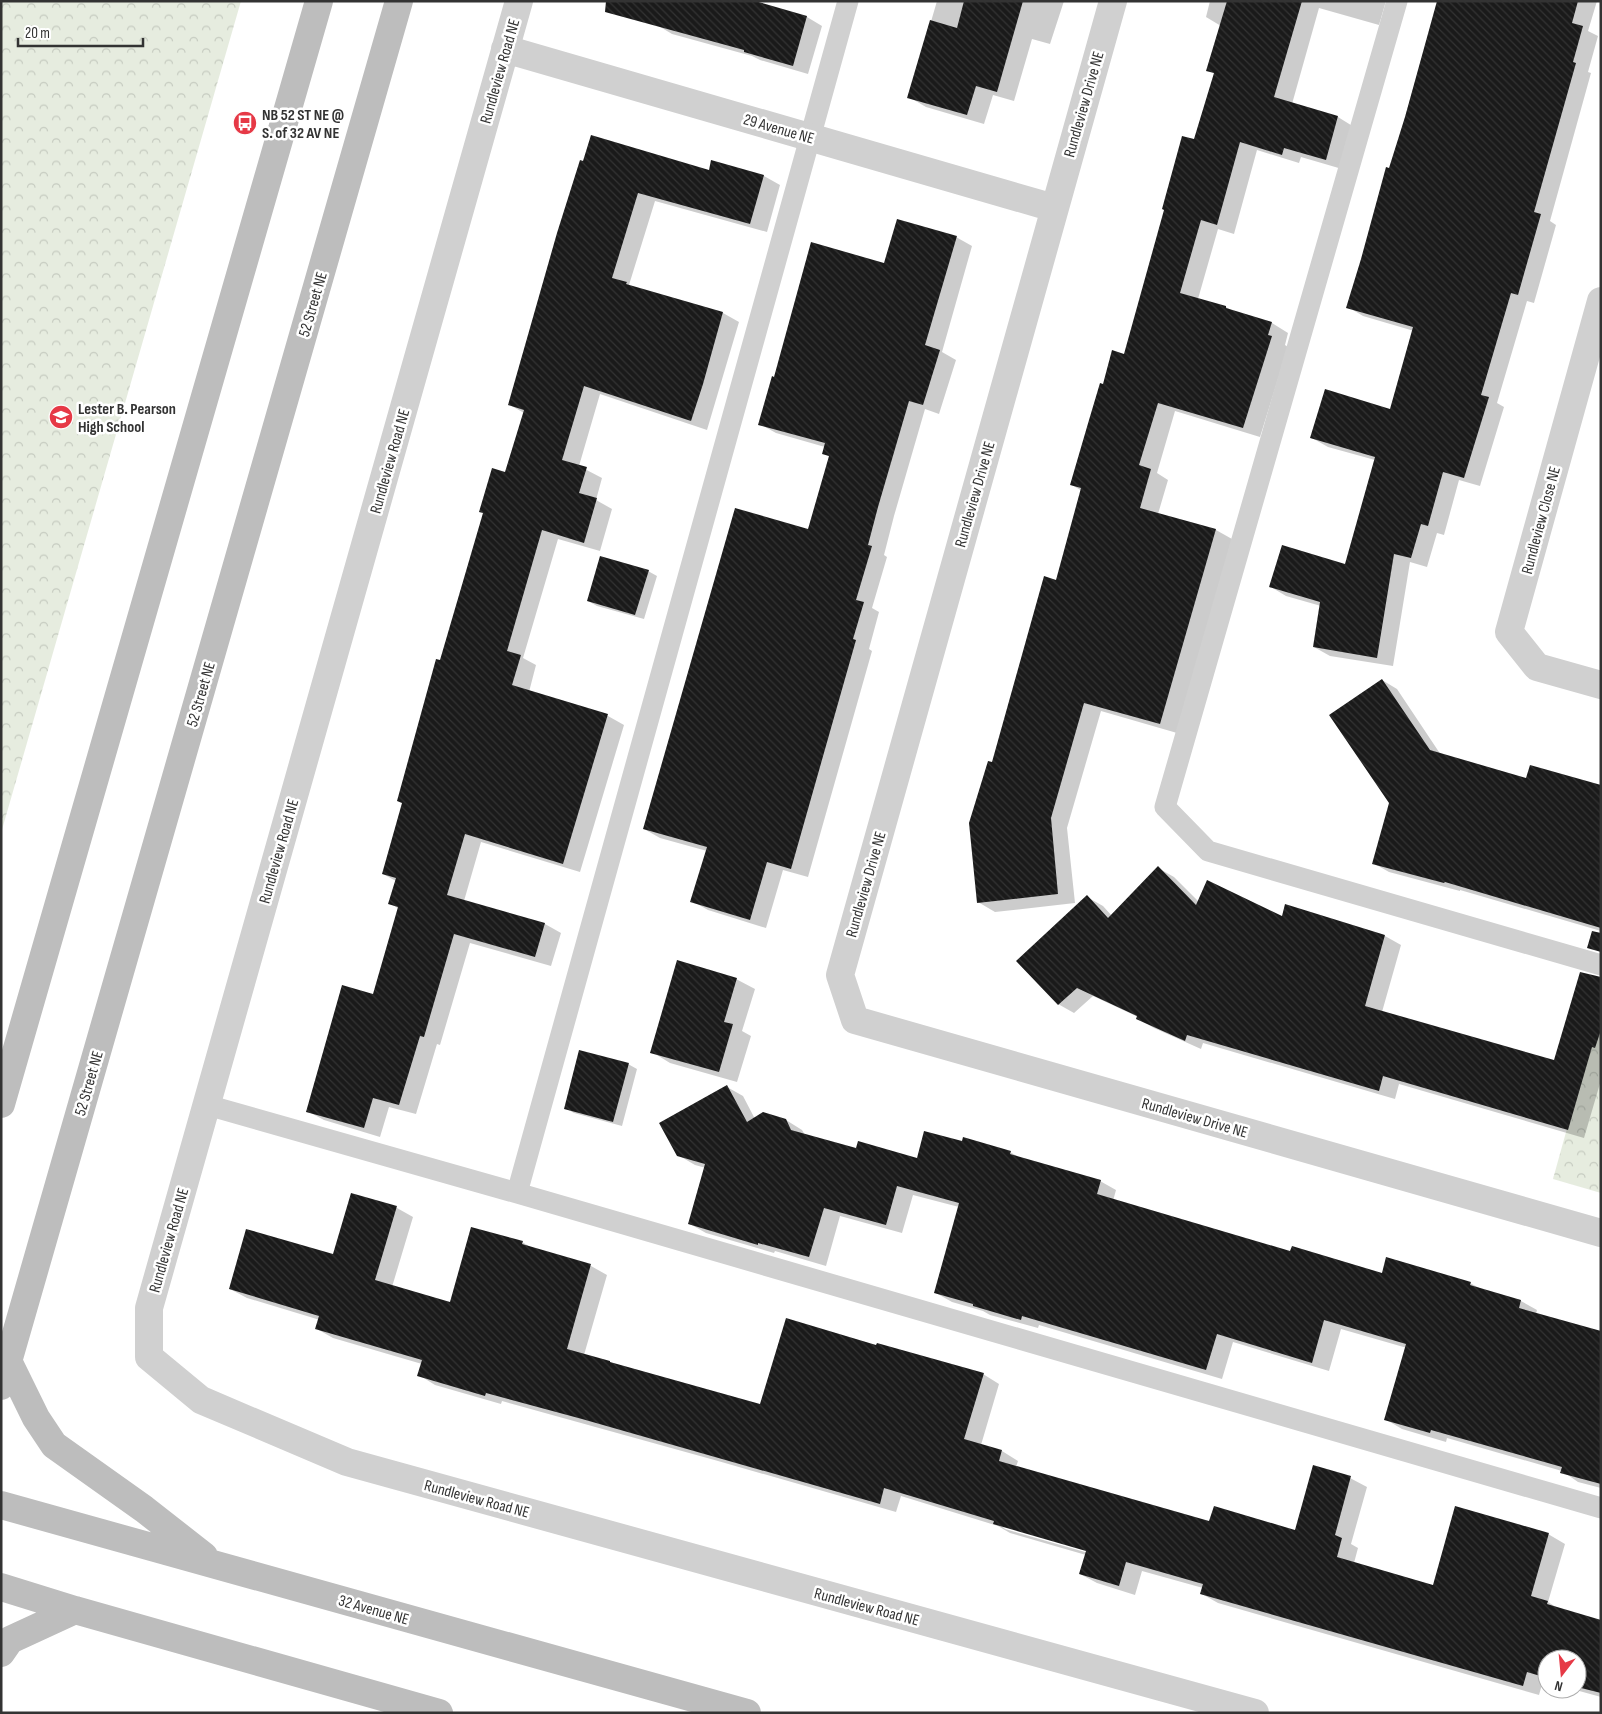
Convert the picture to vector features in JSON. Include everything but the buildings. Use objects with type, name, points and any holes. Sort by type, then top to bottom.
[{"type":"main road","points":[[1,1104],[319,1]]},
{"type":"main road","name":"52 Street NE","points":[[5,1374],[399,1]]},
{"type":"main road","points":[[5,1374],[54,1445],[144,1509],[215,1565]]},
{"type":"main road","name":"32 Avenue NE","points":[[1,1505],[747,1713]]},
{"type":"main road","points":[[1,1587],[75,1610],[439,1713]]},
{"type":"main road","points":[[1,1653],[10,1640],[75,1610]]},
{"type":"street","name":"Rundleview Road NE","points":[[519,1],[149,1308],[149,1357],[201,1400],[347,1462],[1255,1713]]},
{"type":"street","name":"Rundleview Drive NE","points":[[1113,1],[840,975],[855,1020],[1601,1233]]},
{"type":"street","name":"29 Avenue NE","points":[[505,49],[1054,208]]},
{"type":"street","name":"Rundleview Close NE","points":[[1601,301],[1509,632],[1537,668],[1601,685]]},
{"type":"lane","points":[[517,1193],[848,1]]},
{"type":"lane","points":[[1397,1],[1165,808],[1208,851],[1601,965]]},
{"type":"lane","points":[[207,1105],[517,1193],[1601,1508]]},
{"type":"green space","name":"Lester B. Pearson High School","points":[[1,1],[241,1],[1,833]]},
{"type":"green space","points":[[1601,1006],[1601,1193],[1553,1179]]},
{"type":"place","name":"NB 52 ST NE @ S. of 32 AV NE","points":[[245,123]]},
{"type":"place","name":"Lester B. Pearson High School","points":[[61,417]]}]
